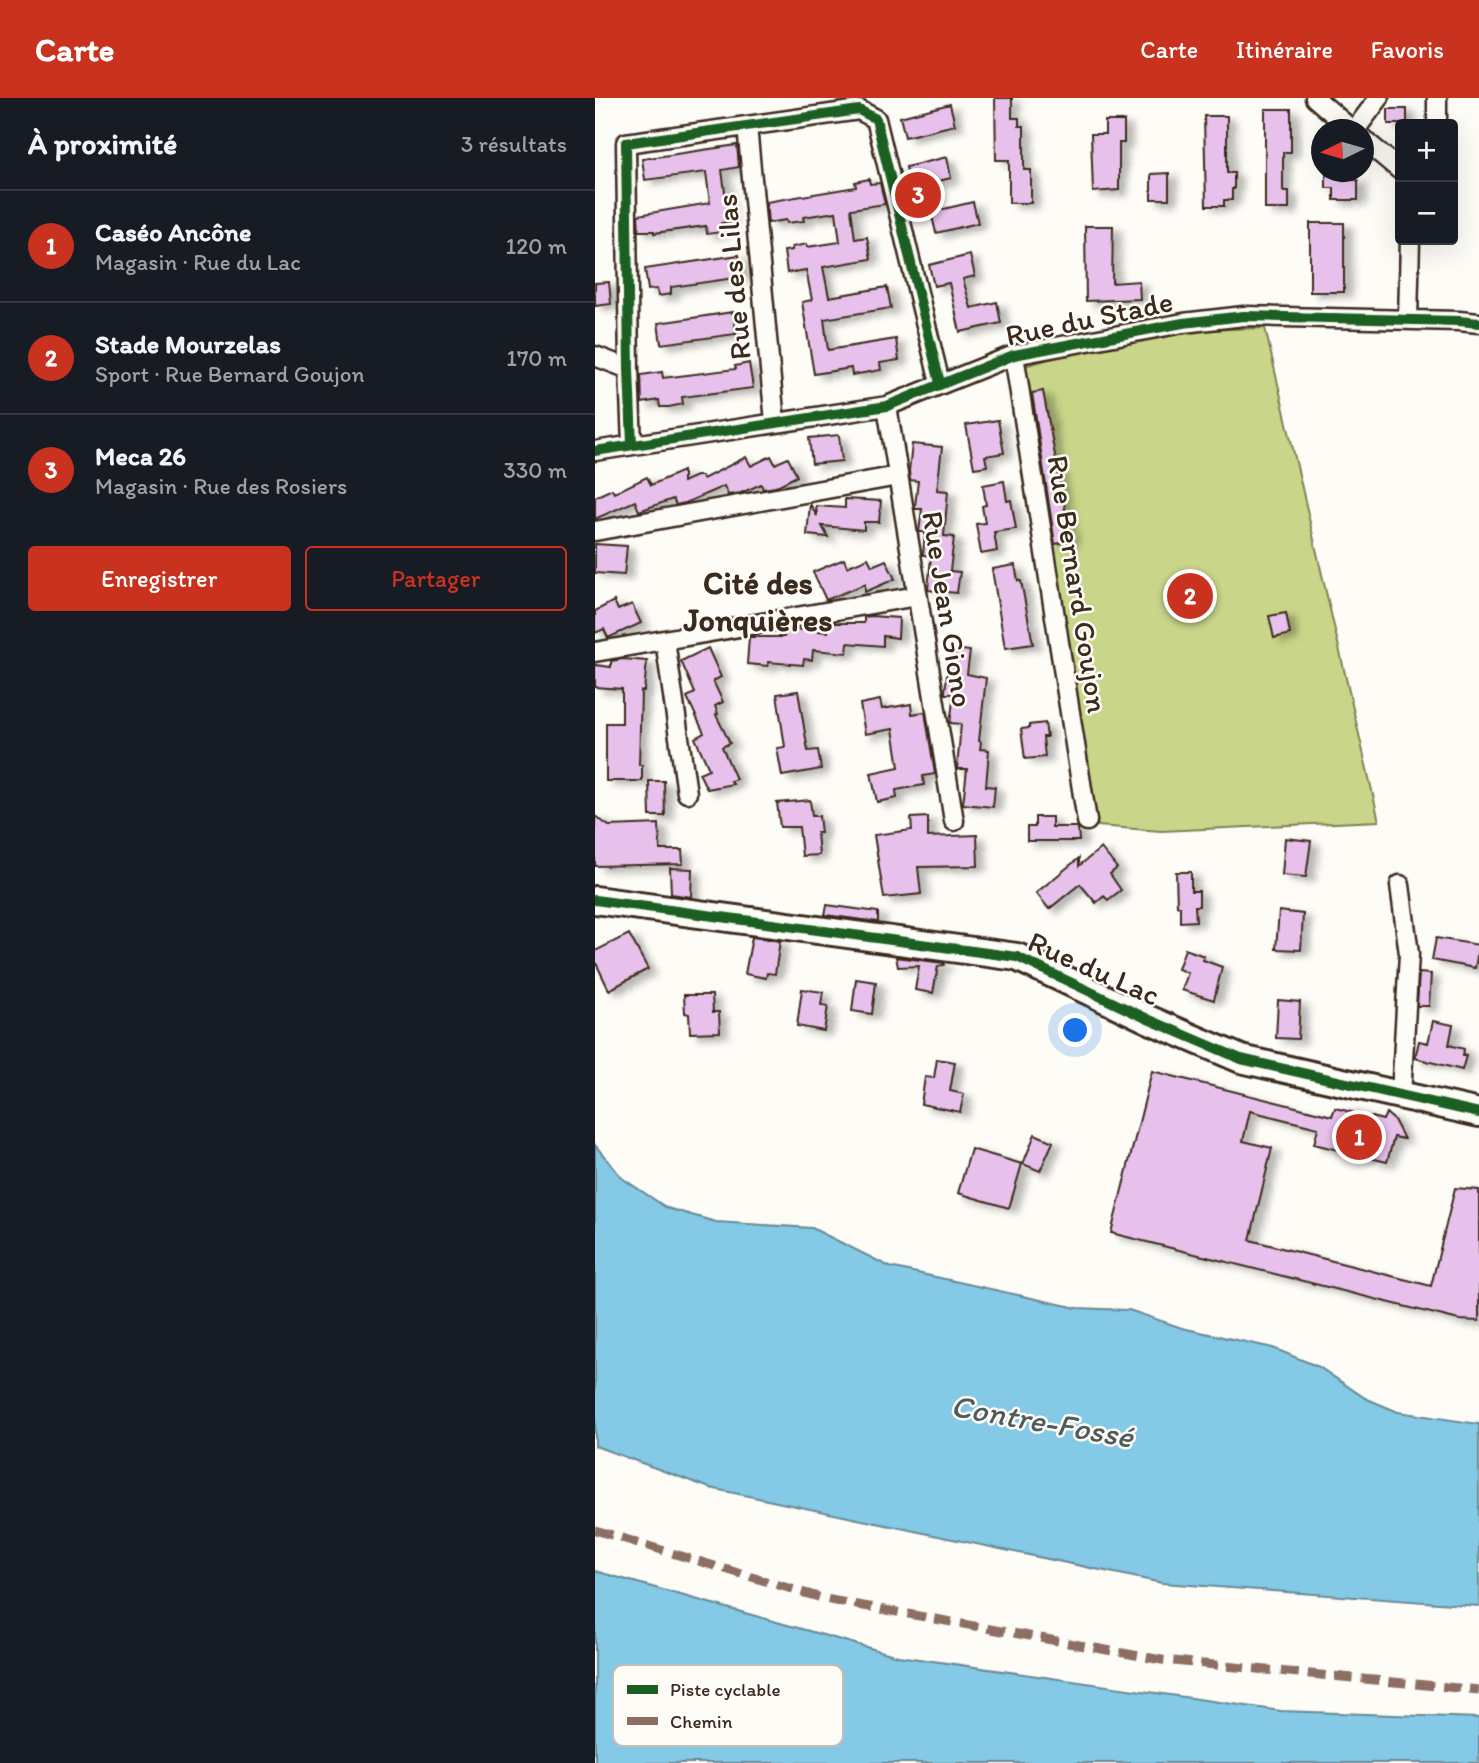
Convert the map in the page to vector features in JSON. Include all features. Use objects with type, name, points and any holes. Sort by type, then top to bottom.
[{"type":"street","points":[[1315,98],[1341,119]]},
{"type":"street","points":[[1363,119],[1379,98]]},
{"type":"street","points":[[1437,98],[1437,119]]},
{"type":"street","points":[[632,444],[626,143],[859,110],[876,119],[940,383]]},
{"type":"street","name":"Rue des Lilas","points":[[747,126],[775,422]]},
{"type":"street","points":[[1374,148],[1395,166]]},
{"type":"street","points":[[1408,320],[1410,245]]},
{"type":"street","name":"Rue du Stade","points":[[595,450],[887,405],[1014,355],[1183,323],[1244,316],[1479,323]]},
{"type":"street","name":"Rue Bernard Goujon","points":[[1014,355],[1087,821]]},
{"type":"street","points":[[595,356],[629,369]]},
{"type":"street","name":"Rue Jean Giono","points":[[887,405],[954,821]]},
{"type":"street","points":[[595,531],[898,476]]},
{"type":"street","points":[[595,652],[918,596]]},
{"type":"street","points":[[665,640],[687,793]]},
{"type":"street","points":[[1400,885],[1409,954],[1401,1096]]},
{"type":"street","name":"Rue du Lac","points":[[595,900],[1017,957],[1150,1020],[1241,1059],[1479,1113]]},
{"type":"green space","points":[[1265,328],[1379,821],[1161,831],[1098,826],[1009,371],[1077,351],[1149,336],[1204,330]]},
{"type":"water","name":"Contre-Fossé","points":[[595,1145],[622,1178],[667,1208],[716,1222],[812,1228],[890,1267],[1077,1308],[1129,1310],[1182,1328],[1273,1348],[1319,1367],[1365,1398],[1398,1412],[1479,1424],[1479,1606],[1162,1583],[710,1488],[595,1446]]},
{"type":"water","points":[[595,1571],[898,1656],[1281,1711],[1479,1718],[1479,1763],[595,1763]]},
{"type":"building","points":[[995,98],[1012,98],[1012,118],[1019,118],[1019,126],[1024,126],[1024,170],[1031,170],[1031,203],[1009,203],[1009,160],[996,160]]},
{"type":"building","points":[[950,104],[955,125],[905,137],[900,117]]},
{"type":"building","points":[[1265,109],[1291,109],[1291,152],[1283,152],[1283,191],[1289,191],[1289,209],[1265,209]]},
{"type":"building","points":[[1388,109],[1407,109],[1407,119],[1395,119],[1395,124],[1388,124]]},
{"type":"building","points":[[1204,116],[1227,116],[1227,173],[1234,173],[1234,189],[1232,200],[1224,200],[1224,206],[1206,206]]},
{"type":"building","points":[[1105,121],[1124,121],[1124,143],[1119,143],[1119,190],[1093,192],[1091,134],[1105,134]]},
{"type":"building","points":[[737,145],[739,167],[722,170],[729,222],[721,223],[722,232],[707,234],[706,226],[654,233],[639,231],[638,215],[710,203],[706,172],[645,180],[642,159]]},
{"type":"building","points":[[947,157],[951,178],[910,188],[906,167]]},
{"type":"building","points":[[1169,173],[1169,199],[1151,199],[1151,174]]},
{"type":"building","points":[[869,179],[870,184],[880,183],[885,204],[851,209],[855,239],[867,237],[871,259],[823,267],[829,297],[887,287],[891,308],[824,319],[828,350],[896,339],[899,360],[880,363],[881,370],[852,375],[851,368],[814,374],[802,302],[812,300],[806,270],[787,273],[784,251],[807,244],[807,247],[840,242],[836,212],[803,217],[804,221],[768,223],[766,202],[856,187],[855,182]]},
{"type":"building","points":[[1326,182],[1358,182],[1358,200],[1334,200],[1334,188],[1326,188]]},
{"type":"building","points":[[973,202],[978,223],[936,233],[931,212]]},
{"type":"building","points":[[1310,223],[1344,223],[1344,292],[1310,292]]},
{"type":"building","points":[[1085,226],[1113,226],[1112,283],[1139,281],[1140,299],[1086,301]]},
{"type":"building","points":[[739,255],[742,277],[671,287],[671,294],[658,296],[657,289],[648,290],[645,269]]},
{"type":"building","points":[[970,255],[975,276],[963,279],[971,308],[997,302],[1001,323],[960,332],[949,283],[934,286],[929,265]]},
{"type":"building","points":[[609,282],[611,304],[595,306],[595,283]]},
{"type":"building","points":[[733,312],[736,334],[661,344],[658,323]]},
{"type":"building","points":[[749,363],[753,388],[682,397],[683,404],[669,407],[660,407],[659,400],[642,403],[641,375],[662,372],[663,378],[736,369],[735,366]]},
{"type":"building","points":[[1043,391],[1071,541],[1055,544],[1032,393]]},
{"type":"building","points":[[998,420],[1004,453],[985,456],[987,466],[974,468],[966,425]]},
{"type":"building","points":[[839,435],[842,461],[812,464],[809,438]]},
{"type":"building","points":[[912,444],[942,447],[937,490],[948,491],[944,536],[954,537],[950,571],[960,572],[957,593],[928,590],[931,556],[923,555],[925,532],[919,532],[922,509],[915,509],[918,481],[910,480]]},
{"type":"building","points":[[771,456],[775,464],[788,458],[797,476],[775,487],[763,489],[761,484],[741,493],[728,495],[724,486],[685,503],[676,505],[673,499],[639,511],[635,501],[595,519],[595,497],[612,489],[614,493],[647,477],[651,485],[683,471],[683,482],[696,476],[703,479],[746,457],[751,466]]},
{"type":"building","points":[[1004,481],[1007,501],[1011,500],[1016,529],[994,532],[997,551],[981,554],[976,524],[985,523],[982,506],[986,505],[983,485]]},
{"type":"building","points":[[845,499],[881,501],[879,522],[864,522],[864,530],[822,526],[828,537],[807,535],[810,504],[817,516],[816,506],[845,508]]},
{"type":"building","points":[[595,544],[627,546],[624,575],[595,573]]},
{"type":"building","points":[[868,558],[872,566],[886,560],[895,579],[865,592],[865,584],[826,600],[813,572],[844,559],[847,567]]},
{"type":"building","points":[[1015,565],[1018,581],[1021,581],[1033,644],[1005,648],[992,569]]},
{"type":"building","points":[[614,601],[618,610],[632,604],[641,623],[608,638],[604,629],[595,633],[595,611]]},
{"type":"building","points":[[1286,613],[1290,634],[1274,638],[1269,616]]},
{"type":"building","points":[[864,617],[899,618],[898,638],[883,636],[883,646],[848,643],[847,653],[813,650],[812,660],[804,659],[803,665],[768,662],[768,666],[747,664],[749,637],[784,637],[785,631],[792,629],[828,632],[829,623],[864,623]]},
{"type":"building","points":[[708,648],[721,677],[713,681],[723,702],[715,706],[716,715],[730,743],[722,747],[736,779],[731,781],[733,784],[707,789],[699,773],[709,769],[695,738],[704,733],[687,697],[695,693],[681,661]]},
{"type":"building","points":[[955,649],[970,651],[967,674],[986,678],[979,741],[980,749],[989,750],[986,786],[995,787],[993,807],[963,804],[967,769],[957,769],[961,724],[950,723],[954,694],[945,694],[949,658],[954,659]]},
{"type":"building","points":[[611,661],[647,661],[644,691],[641,691],[639,765],[642,765],[642,781],[606,781],[606,723],[622,723],[622,689],[595,687],[595,665],[611,667]]},
{"type":"building","points":[[798,691],[808,751],[818,750],[821,769],[782,776],[777,748],[785,747],[777,694]]},
{"type":"building","points":[[880,700],[882,709],[911,704],[912,714],[925,712],[935,774],[923,776],[924,785],[896,790],[897,798],[877,802],[871,773],[899,767],[893,729],[865,734],[860,704]]},
{"type":"building","points":[[1045,723],[1045,757],[1025,759],[1021,729]]},
{"type":"building","points":[[649,781],[664,781],[665,816],[650,816]]},
{"type":"building","points":[[810,800],[812,816],[819,816],[819,855],[802,856],[799,827],[780,827],[777,803]]},
{"type":"building","points":[[595,816],[609,826],[659,824],[660,850],[682,850],[683,864],[595,866]]},
{"type":"building","points":[[928,817],[928,837],[977,835],[978,866],[918,867],[921,894],[884,898],[874,835],[912,830],[911,818]]},
{"type":"building","points":[[1035,817],[1052,817],[1052,827],[1078,827],[1079,841],[1027,841],[1027,827],[1035,827]]},
{"type":"building","points":[[1285,838],[1311,841],[1306,877],[1282,875]]},
{"type":"building","points":[[1101,848],[1117,868],[1110,874],[1121,890],[1108,900],[1104,896],[1096,903],[1080,884],[1049,909],[1036,893],[1079,858],[1079,866]]},
{"type":"building","points":[[670,868],[692,869],[691,897],[671,894]]},
{"type":"building","points":[[1176,872],[1191,872],[1191,891],[1199,891],[1199,906],[1195,906],[1196,921],[1180,922]]},
{"type":"building","points":[[827,905],[878,912],[878,922],[825,915]]},
{"type":"building","points":[[1279,911],[1303,914],[1301,950],[1276,949]]},
{"type":"building","points":[[629,934],[648,969],[609,990],[595,961],[595,951]]},
{"type":"building","points":[[752,937],[780,941],[775,974],[767,973],[766,978],[745,974]]},
{"type":"building","points":[[1436,938],[1479,945],[1475,968],[1432,960]]},
{"type":"building","points":[[1185,949],[1222,967],[1214,1000],[1182,990],[1188,973],[1178,969]]},
{"type":"building","points":[[896,957],[944,963],[938,966],[933,993],[915,990],[919,966],[898,967]]},
{"type":"building","points":[[1419,973],[1431,974],[1429,1006],[1417,1006]]},
{"type":"building","points":[[856,979],[876,982],[872,1014],[852,1011]]},
{"type":"building","points":[[802,989],[823,992],[821,1005],[828,1006],[824,1031],[797,1026]]},
{"type":"building","points":[[684,995],[712,995],[713,1012],[719,1012],[720,1032],[690,1033]]},
{"type":"building","points":[[1278,1000],[1300,1002],[1298,1039],[1276,1038]]},
{"type":"building","points":[[1433,1021],[1453,1025],[1449,1045],[1464,1049],[1463,1056],[1466,1056],[1462,1070],[1415,1058],[1419,1041],[1428,1043]]},
{"type":"building","points":[[937,1059],[955,1062],[950,1091],[964,1094],[960,1112],[921,1104],[925,1077],[934,1078]]},
{"type":"building","points":[[1152,1071],[1332,1116],[1335,1108],[1383,1120],[1386,1113],[1394,1120],[1404,1139],[1394,1137],[1387,1162],[1314,1144],[1318,1128],[1250,1111],[1243,1141],[1272,1148],[1250,1240],[1431,1286],[1455,1188],[1479,1190],[1479,1321],[1459,1320],[1111,1233]]},
{"type":"building","points":[[1035,1134],[1053,1142],[1040,1171],[1023,1164]]},
{"type":"building","points":[[971,1149],[1022,1164],[1009,1208],[958,1193]]},
{"type":"marked path","points":[[595,1530],[825,1599],[1162,1660],[1479,1690]]},
{"type":"cycle path","points":[[632,445],[626,143],[859,110],[876,119],[940,383]]},
{"type":"cycle path","points":[[595,451],[887,406],[1014,355],[1183,323],[1244,316],[1479,323]]},
{"type":"cycle path","points":[[595,900],[1017,957],[1150,1020],[1241,1059],[1479,1113]]},
{"type":"place","name":"Meca 26","points":[[918,195]]},
{"type":"place","name":"Stade Mourzelas","points":[[1190,596]]},
{"type":"place","name":"Caséo Ancône","points":[[1359,1137]]},
{"type":"district","name":"Cité des Jonquières","points":[[758,602]]}]
